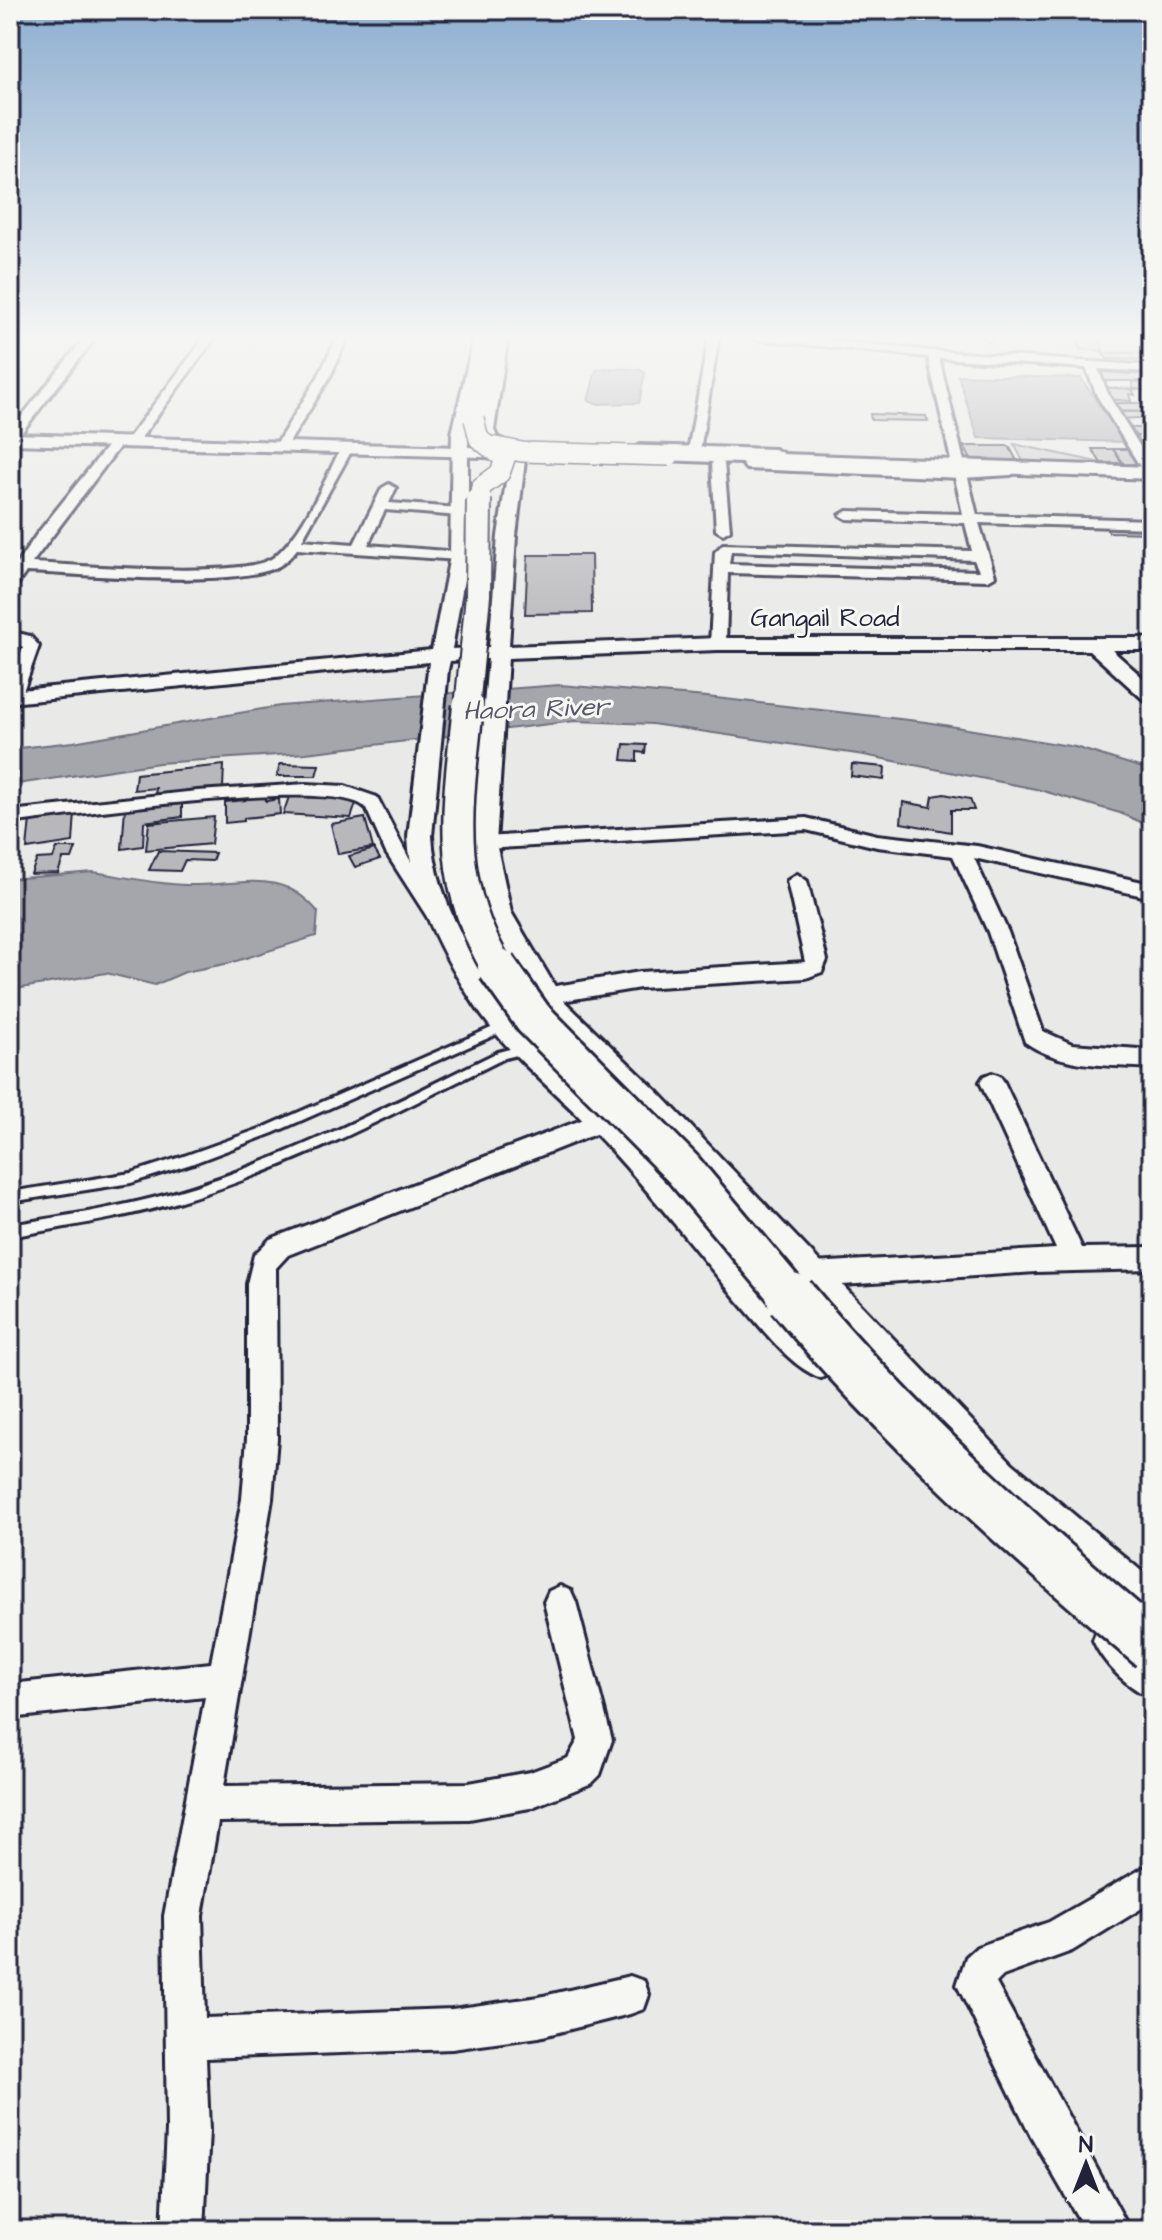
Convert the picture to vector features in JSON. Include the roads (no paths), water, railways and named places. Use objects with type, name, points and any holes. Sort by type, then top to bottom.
[{"type":"main road","points":[[68,441],[517,453],[550,448],[694,451],[1151,473]]},
{"type":"main road","points":[[469,441],[468,511],[478,592],[456,832],[468,909],[493,962],[536,1020],[680,1165],[830,1342],[895,1412],[1059,1568],[1152,1647]]},
{"type":"main road","points":[[481,441],[505,459],[500,473]]},
{"type":"main road","points":[[490,446],[522,452],[961,466]]},
{"type":"main road","points":[[517,453],[533,458],[961,466]]},
{"type":"main road","points":[[468,511],[481,487],[500,473],[544,460],[669,456]]},
{"type":"street","points":[[281,446],[284,441]]},
{"type":"street","points":[[446,930],[421,858],[420,836],[440,663],[468,511],[459,452],[461,441]]},
{"type":"street","points":[[492,441],[517,453],[507,536],[484,843],[498,912],[556,1009],[649,1101],[999,1476],[1152,1606]]},
{"type":"street","points":[[694,451],[696,441]]},
{"type":"street","points":[[721,568],[988,576],[980,556],[982,553],[971,519],[955,441]]},
{"type":"street","points":[[1131,441],[1151,473]]},
{"type":"street","points":[[10,585],[44,534],[124,442]]},
{"type":"street","points":[[22,567],[244,571],[276,563],[292,544],[347,448]]},
{"type":"street","points":[[718,463],[723,530]]},
{"type":"street","points":[[359,549],[389,488]]},
{"type":"street","points":[[380,506],[468,511]]},
{"type":"street","points":[[847,515],[1152,524]]},
{"type":"street","points":[[292,544],[459,556]]},
{"type":"street","points":[[718,644],[722,552],[735,547],[980,556]]},
{"type":"street","points":[[10,636],[24,639],[31,646],[12,697]]},
{"type":"street","name":"Gangail Road","points":[[12,697],[371,660],[440,663],[718,644],[1152,644]]},
{"type":"street","points":[[1094,644],[1152,697]]},
{"type":"street","points":[[1129,645],[1152,668]]},
{"type":"street","points":[[10,817],[314,789],[358,793],[369,799],[395,856],[446,930],[485,999],[516,1037],[604,1122],[671,1194],[717,1253],[780,1324],[1152,1677]]},
{"type":"street","points":[[484,843],[806,824],[877,841],[960,849],[1152,891]]},
{"type":"street","points":[[960,849],[998,932],[1033,1036],[1045,1046],[1062,1051],[1152,1059]]},
{"type":"street","points":[[556,1009],[640,980],[814,967],[816,960],[797,881]]},
{"type":"street","points":[[992,1082],[1074,1260]]},
{"type":"street","points":[[183,2230],[188,2130],[183,1916],[257,1499],[262,1438],[260,1284],[263,1263],[268,1254],[279,1247],[604,1122],[649,1101]]},
{"type":"street","points":[[813,1275],[1152,1258]]},
{"type":"street","points":[[205,1804],[469,1801],[530,1790],[580,1771],[588,1763],[595,1740],[560,1602]]},
{"type":"street","points":[[10,1701],[227,1678]]},
{"type":"street","points":[[1109,2230],[1046,2121],[976,1985],[980,1971],[991,1961],[1059,1938],[1152,1881]]},
{"type":"street","points":[[187,2039],[452,2029],[539,2017],[630,1995]]},
{"type":"lane","points":[[10,1197],[131,1178],[187,1160],[516,1037],[556,1009]]},
{"type":"lane","points":[[10,1231],[133,1209],[257,1169],[502,1055],[516,1037],[556,1009]]},
{"type":"water","name":"Haora River","points":[[560,685],[707,697],[926,722],[1075,747],[1152,771],[1152,827],[1120,813],[1036,789],[864,755],[652,724],[575,721],[306,753],[159,763],[10,785],[10,749],[73,742],[280,706]]},
{"type":"water","points":[[93,872],[172,884],[277,884],[305,898],[318,912],[316,936],[230,963],[185,972],[155,985],[106,973],[10,990],[10,879]]}]
